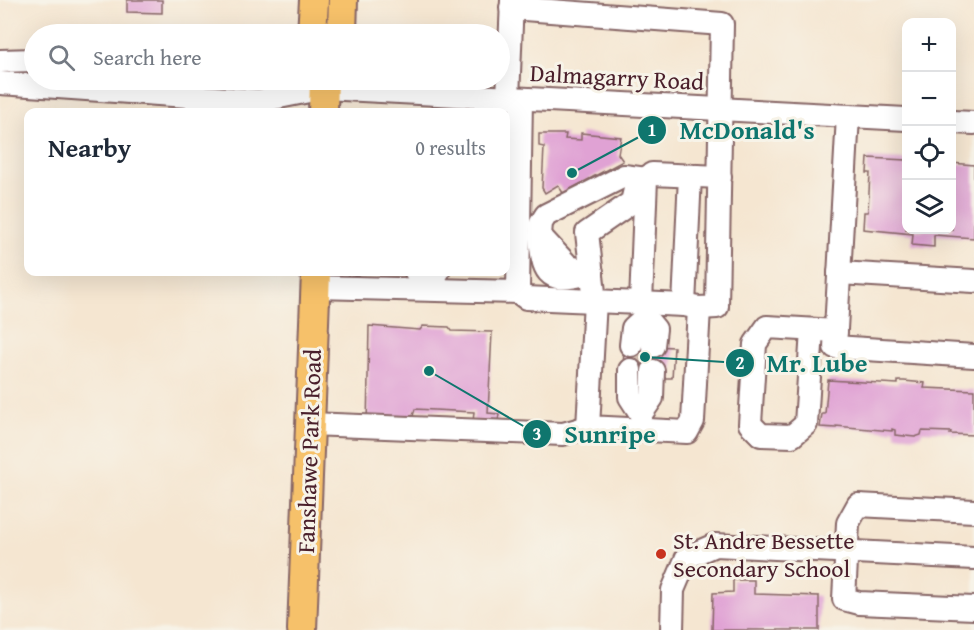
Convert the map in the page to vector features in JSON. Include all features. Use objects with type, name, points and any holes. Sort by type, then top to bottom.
[{"type":"main road","points":[[313,24],[314,0]]},
{"type":"main road","points":[[343,24],[344,0]]},
{"type":"main road","name":"Fanshawe Park Road","points":[[302,630],[316,279]]},
{"type":"street","points":[[316,279],[433,277],[478,281],[518,292],[526,298],[595,301],[644,308],[717,306],[722,24],[512,4],[514,98],[512,212],[518,292]]},
{"type":"street","points":[[0,61],[24,60]]},
{"type":"street","name":"Dalmagarry Road","points":[[0,83],[24,85]]},
{"type":"street","name":"Dalmagarry Road","points":[[101,90],[259,101],[323,93],[514,98],[902,119]]},
{"type":"street","points":[[848,116],[835,347],[974,356]]},
{"type":"street","points":[[956,122],[974,123]]},
{"type":"street","points":[[588,427],[595,301],[587,233],[632,202],[636,184],[652,174],[720,177]]},
{"type":"street","points":[[592,272],[569,267],[540,236],[541,223],[546,215],[624,176],[646,178]]},
{"type":"street","points":[[310,424],[563,434],[588,427],[641,422],[687,432],[693,421],[690,176]]},
{"type":"street","points":[[643,346],[655,329],[644,308],[646,178]]},
{"type":"street","points":[[839,273],[974,281]]},
{"type":"street","points":[[812,330],[806,424],[792,436],[761,435],[750,424],[755,344],[767,327],[812,330],[836,332]]},
{"type":"street","points":[[641,422],[630,397],[642,370]]},
{"type":"street","points":[[974,511],[858,505],[848,523],[844,599],[859,603],[974,608]]},
{"type":"street","points":[[672,630],[674,590],[687,557],[715,545],[974,558]]},
{"type":"building","points":[[127,0],[162,0],[162,13],[127,12]]},
{"type":"building","points":[[581,133],[621,137],[618,154],[623,161],[563,193],[558,185],[545,193],[542,188],[544,147],[539,146],[539,134],[566,134],[565,139],[581,140]]},
{"type":"building","points":[[868,158],[902,160],[902,233],[863,229],[864,212],[868,212],[870,173],[867,173]]},
{"type":"building","points":[[956,163],[974,165],[974,238],[934,235],[934,247],[912,245],[913,234],[956,234]]},
{"type":"building","points":[[369,326],[420,330],[423,326],[449,327],[452,331],[492,332],[488,413],[499,414],[498,423],[473,422],[474,412],[415,409],[410,426],[367,425]]},
{"type":"building","points":[[624,345],[674,347],[672,378],[658,378],[659,371],[623,369]]},
{"type":"building","points":[[828,380],[898,384],[898,381],[904,381],[925,383],[924,388],[974,390],[974,435],[922,431],[921,435],[915,437],[895,435],[895,430],[892,429],[892,431],[836,426],[836,428],[820,427],[822,414],[825,414]]},
{"type":"building","points":[[733,580],[754,580],[754,594],[819,596],[819,630],[712,630],[713,593],[733,592]]},
{"type":"tunnel","points":[[643,370],[644,345]]},
{"type":"place","name":"McDonald's","points":[[572,173]]},
{"type":"place","name":"Mr. Lube","points":[[645,357]]},
{"type":"place","name":"Sunripe","points":[[429,371]]},
{"type":"place","name":"St. Andre Bessette Secondary School","points":[[661,554]]}]
